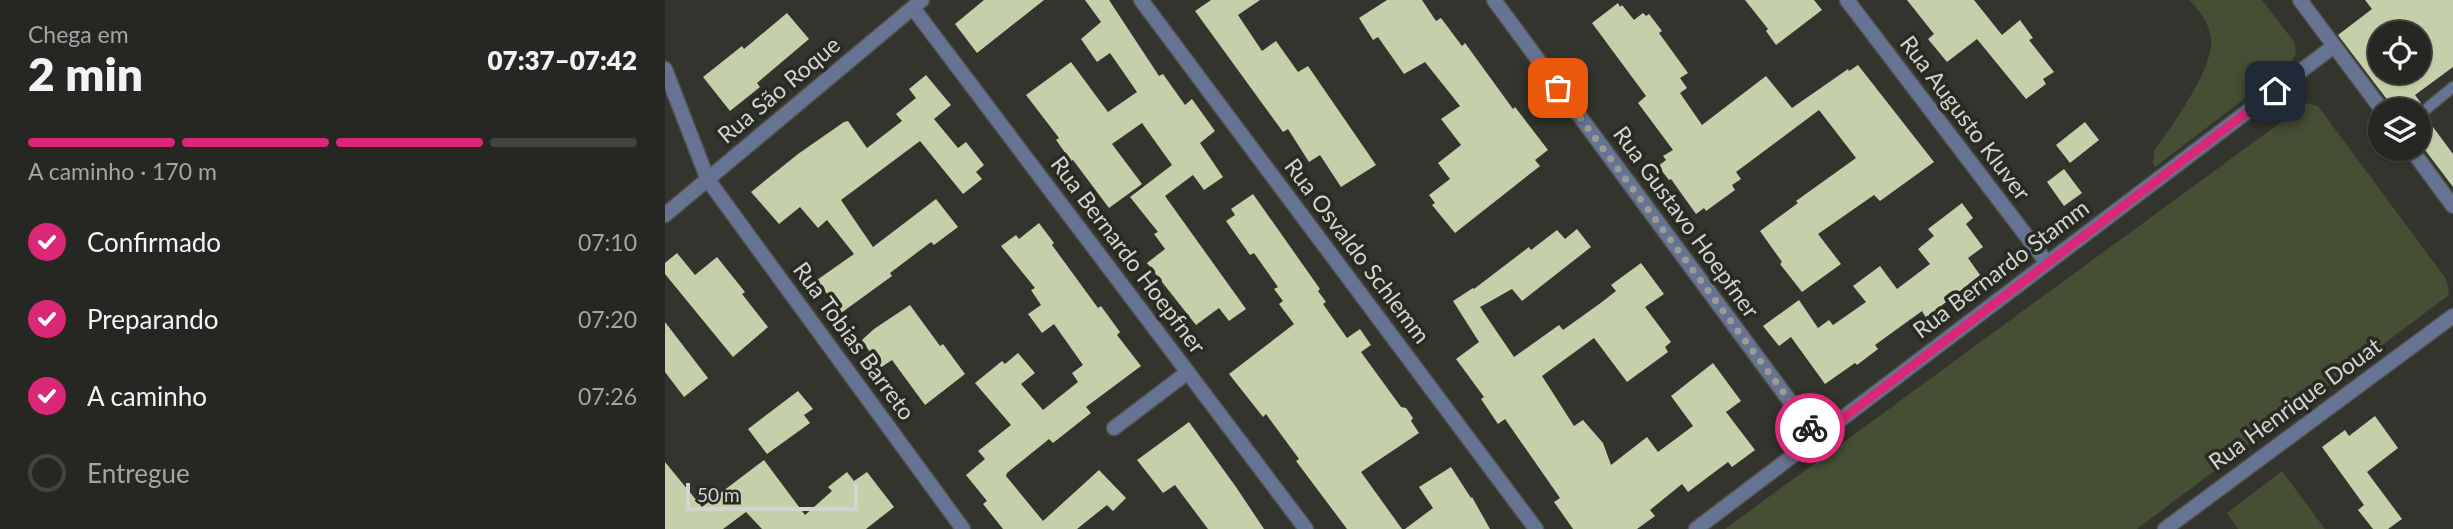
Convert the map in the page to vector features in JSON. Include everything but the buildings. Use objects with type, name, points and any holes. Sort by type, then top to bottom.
[{"type":"street","name":"Rua Osvaldo Schlemm","points":[[1141,0],[1536,529]]},
{"type":"street","name":"Rua Gustavo Hoepfner","points":[[1494,0],[1817,438]]},
{"type":"street","name":"Rua Augusto Kluver","points":[[1847,0],[2047,263]]},
{"type":"street","points":[[2300,0],[2373,98]]},
{"type":"street","name":"Rua São Roque","points":[[665,215],[917,4]]},
{"type":"street","name":"Rua Bernardo Hoepfner","points":[[917,4],[1306,529]]},
{"type":"street","name":"Rua Bernardo Stamm","points":[[1696,529],[2334,46]]},
{"type":"street","name":"Rua Tobias Barreto","points":[[665,69],[708,180],[963,529]]},
{"type":"street","points":[[2420,161],[2453,206]]},
{"type":"street","name":"Rua Henrique Douat","points":[[2165,529],[2453,316]]},
{"type":"street","points":[[1114,428],[1188,373]]},
{"type":"lane","points":[[2431,105],[2453,87]]},
{"type":"green space","points":[[2189,0],[2262,0],[2295,43],[2296,54],[2290,64],[2155,167],[2154,151],[2199,80],[2210,50],[2208,27]]},
{"type":"green space","points":[[2307,103],[2318,106],[2438,268],[2447,281],[2449,295],[2137,529],[1725,529]]},
{"type":"green space","points":[[2282,471],[2325,529],[2238,529],[2227,513]]},
{"type":"way so far","points":[[1558,88],[1810,428]]},
{"type":"route","points":[[1810,428],[1817,438],[2275,91]]}]
